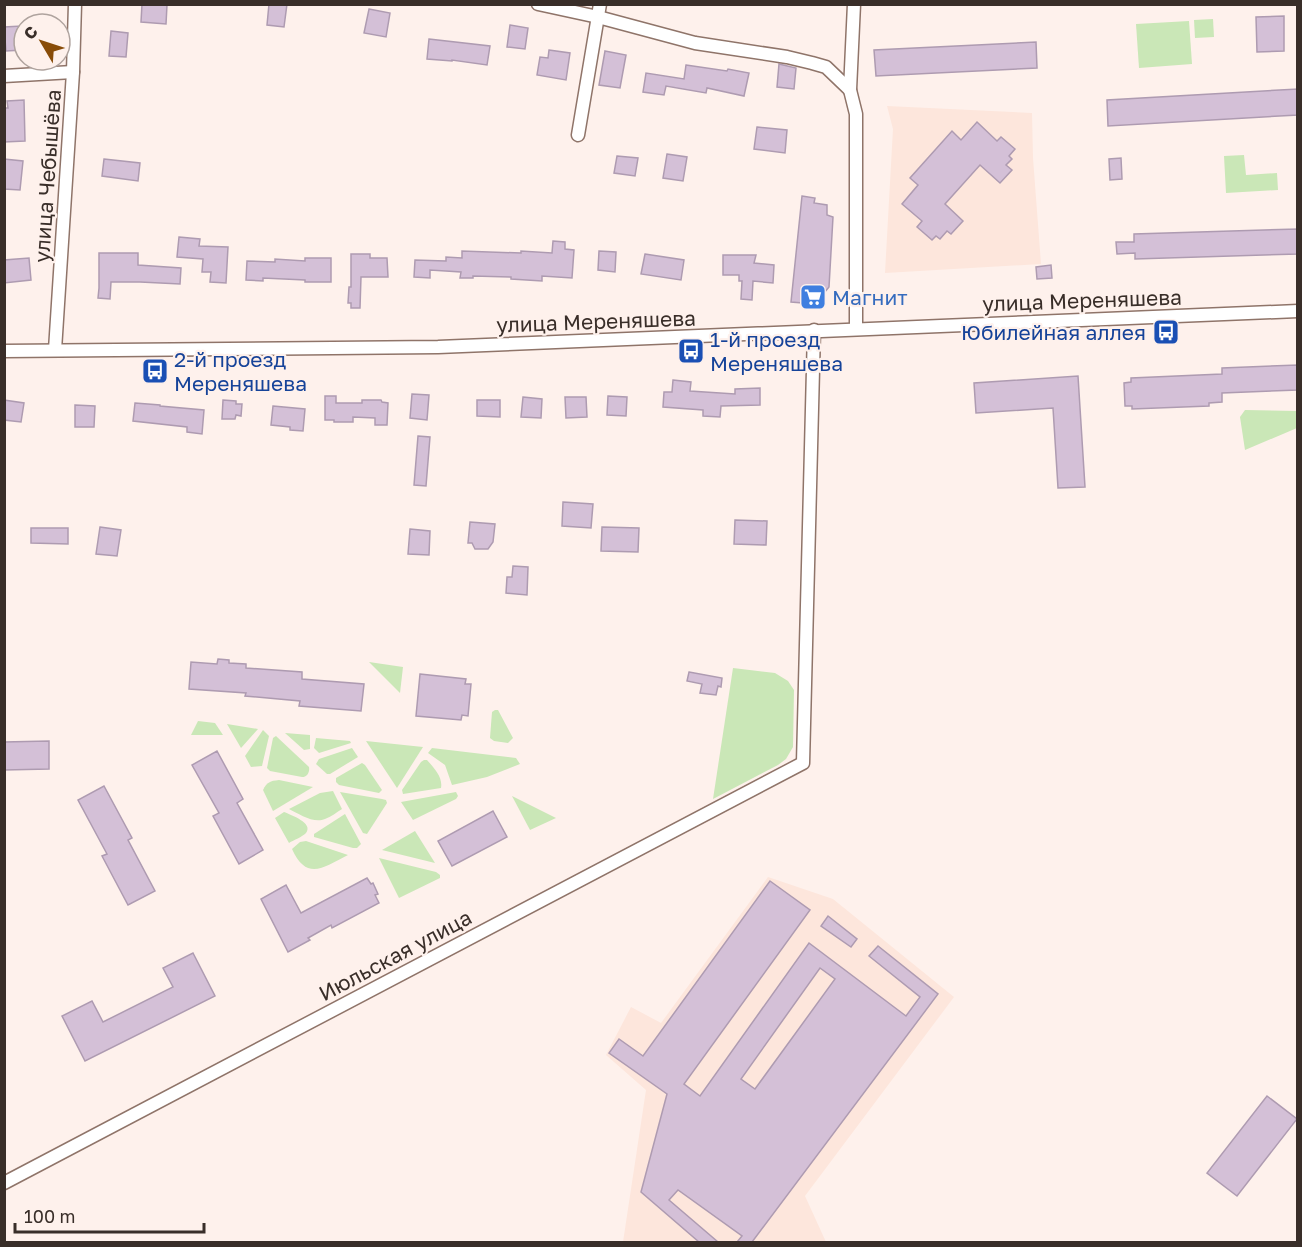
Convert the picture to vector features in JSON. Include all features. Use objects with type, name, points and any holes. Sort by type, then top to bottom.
[{"type":"street","name":"улица Чебышёва","points":[[55,350],[73,72],[75,4]]},
{"type":"street","points":[[538,4],[599,11],[695,43],[812,63],[826,67],[850,90]]},
{"type":"street","points":[[854,4],[850,90],[856,114],[856,329]]},
{"type":"street","points":[[578,135],[599,11]]},
{"type":"street","points":[[4,76],[73,72]]},
{"type":"street","name":"улица Мереняшева","points":[[4,351],[438,347],[1298,311]]},
{"type":"street","name":"Июльская улица","points":[[4,1183],[803,763],[814,330]]},
{"type":"shaded area","points":[[887,106],[1032,113],[1041,264],[885,273],[893,129]]},
{"type":"shaded area","points":[[768,877],[833,899],[954,997],[805,1196],[826,1242],[623,1242],[646,1090],[606,1055],[631,1007],[661,1023]]},
{"type":"green space","points":[[1213,19],[1214,37],[1195,38],[1194,20]]},
{"type":"green space","points":[[1189,21],[1192,64],[1139,68],[1136,24]]},
{"type":"green space","points":[[1244,155],[1246,175],[1277,173],[1278,190],[1226,193],[1224,156]]},
{"type":"green space","points":[[1245,410],[1297,411],[1297,428],[1245,450],[1240,417]]},
{"type":"green space","points":[[369,662],[403,667],[400,693]]},
{"type":"green space","points":[[733,668],[775,673],[788,681],[794,690],[793,747],[786,759],[778,765],[713,799]]},
{"type":"green space","points":[[498,710],[513,738],[508,743],[494,741],[490,738],[492,712]]},
{"type":"green space","points":[[198,721],[215,723],[223,735],[191,735]]},
{"type":"green space","points":[[227,724],[258,729],[241,748]]},
{"type":"green space","points":[[263,730],[269,736],[262,766],[251,767],[245,756]]},
{"type":"green space","points":[[285,733],[310,735],[310,749],[304,750]]},
{"type":"green space","points":[[276,736],[309,767],[307,775],[302,777],[270,771],[267,768],[273,738]]},
{"type":"green space","points":[[316,738],[350,741],[351,743],[319,753],[314,748]]},
{"type":"green space","points":[[366,741],[423,747],[397,788]]},
{"type":"green space","points":[[352,748],[358,757],[330,774],[316,764],[319,759]]},
{"type":"green space","points":[[432,748],[516,758],[520,764],[487,777],[452,785],[445,765],[428,753]]},
{"type":"green space","points":[[424,760],[427,760],[437,773],[441,780],[441,788],[403,794],[402,790]]},
{"type":"green space","points":[[362,763],[382,790],[379,793],[339,785],[336,782],[336,778]]},
{"type":"green space","points":[[279,780],[313,787],[273,811],[263,790],[269,782]]},
{"type":"green space","points":[[333,791],[342,809],[327,818],[311,819],[289,809],[320,793]]},
{"type":"green space","points":[[340,792],[386,800],[387,803],[367,834],[363,833]]},
{"type":"green space","points":[[456,792],[458,796],[456,799],[413,820],[401,802]]},
{"type":"green space","points":[[512,796],[556,818],[530,830]]},
{"type":"green space","points":[[284,812],[301,820],[308,829],[306,833],[289,843],[275,818]]},
{"type":"green space","points":[[345,814],[361,844],[357,848],[314,837],[314,834]]},
{"type":"green space","points":[[415,831],[435,863],[382,850]]},
{"type":"green space","points":[[306,841],[348,855],[324,867],[310,869],[304,866],[292,849],[300,842]]},
{"type":"green space","points":[[379,858],[436,872],[440,878],[399,898]]},
{"type":"building","points":[[142,4],[167,5],[166,24],[141,22]]},
{"type":"building","points":[[269,4],[287,4],[284,27],[267,25]]},
{"type":"building","points":[[369,9],[390,13],[386,37],[364,33]]},
{"type":"building","points":[[1284,16],[1284,51],[1257,52],[1256,17]]},
{"type":"building","points":[[510,25],[528,28],[525,49],[507,47]]},
{"type":"building","points":[[4,27],[12,27],[12,51],[6,51]]},
{"type":"building","points":[[111,31],[128,33],[126,57],[109,56]]},
{"type":"building","points":[[429,39],[490,46],[487,65],[427,59]]},
{"type":"building","points":[[1036,42],[1037,68],[876,76],[874,50]]},
{"type":"building","points":[[549,50],[570,53],[566,80],[537,75],[540,57],[548,58]]},
{"type":"building","points":[[605,51],[626,55],[620,88],[599,85]]},
{"type":"building","points":[[779,64],[796,68],[794,89],[777,87]]},
{"type":"building","points":[[686,65],[749,73],[744,96],[707,88],[706,93],[666,86],[664,95],[643,92],[646,73],[684,79]]},
{"type":"building","points":[[1298,89],[1298,115],[1108,126],[1107,100]]},
{"type":"building","points":[[24,100],[25,141],[4,142],[4,108],[8,108],[7,101]]},
{"type":"building","points":[[977,122],[997,141],[1001,137],[1015,149],[1009,156],[1012,159],[1006,165],[1012,170],[1000,183],[980,165],[945,204],[963,221],[951,234],[947,231],[940,239],[936,236],[932,240],[917,227],[922,221],[902,204],[918,185],[910,178],[952,131],[961,140]]},
{"type":"building","points":[[757,127],[787,130],[785,153],[754,149]]},
{"type":"building","points":[[667,154],[687,157],[683,181],[663,178]]},
{"type":"building","points":[[617,156],[638,158],[635,176],[614,173]]},
{"type":"building","points":[[1121,158],[1122,179],[1110,180],[1109,159]]},
{"type":"building","points":[[4,159],[23,161],[20,190],[4,189]]},
{"type":"building","points":[[104,159],[140,163],[138,181],[102,176]]},
{"type":"building","points":[[802,196],[815,198],[814,203],[827,205],[827,215],[833,217],[829,287],[815,304],[791,302]]},
{"type":"building","points":[[1298,229],[1298,254],[1135,259],[1135,253],[1117,254],[1116,242],[1134,242],[1134,234]]},
{"type":"building","points":[[179,237],[200,239],[199,246],[228,247],[226,283],[210,282],[211,272],[202,272],[203,259],[177,257]]},
{"type":"building","points":[[553,241],[565,242],[565,249],[574,250],[572,278],[542,276],[542,281],[511,279],[511,277],[460,278],[461,272],[430,270],[430,278],[414,277],[415,260],[446,261],[446,257],[462,258],[462,251],[552,253]]},
{"type":"building","points":[[599,251],[616,252],[615,272],[598,270]]},
{"type":"building","points":[[99,253],[138,253],[138,265],[181,268],[180,284],[111,282],[110,299],[98,298]]},
{"type":"building","points":[[351,254],[370,254],[370,258],[387,258],[388,277],[361,277],[360,308],[351,308],[351,303],[348,303],[349,287],[351,287]]},
{"type":"building","points":[[645,254],[684,260],[681,280],[641,274]]},
{"type":"building","points":[[723,255],[756,255],[754,263],[774,265],[773,283],[753,281],[752,300],[741,299],[742,281],[739,281],[739,275],[723,275]]},
{"type":"building","points":[[29,258],[31,280],[4,283],[4,260]]},
{"type":"building","points":[[305,258],[331,258],[331,282],[263,278],[263,281],[246,280],[247,261],[275,262],[275,259],[305,261]]},
{"type":"building","points":[[1051,265],[1052,278],[1037,279],[1036,267]]},
{"type":"building","points":[[1298,365],[1298,390],[1222,393],[1222,402],[1209,403],[1209,406],[1132,409],[1132,406],[1125,406],[1124,383],[1131,382],[1131,378],[1222,374],[1222,368]]},
{"type":"building","points":[[1078,376],[1085,487],[1058,488],[1053,408],[976,413],[974,383]]},
{"type":"building","points":[[673,380],[691,382],[690,391],[735,394],[735,389],[760,388],[760,405],[721,406],[720,417],[703,416],[703,410],[663,407],[664,392],[672,392]]},
{"type":"building","points":[[412,394],[429,395],[427,420],[410,418]]},
{"type":"building","points":[[325,396],[336,396],[336,403],[381,400],[388,403],[387,425],[375,425],[375,418],[353,417],[353,422],[325,420]]},
{"type":"building","points":[[608,396],[627,397],[626,416],[607,415]]},
{"type":"building","points":[[523,397],[542,399],[541,418],[521,417]]},
{"type":"building","points":[[565,397],[586,397],[587,417],[566,418]]},
{"type":"building","points":[[4,400],[24,403],[21,422],[4,420]]},
{"type":"building","points":[[223,400],[242,404],[241,416],[236,415],[235,419],[222,419]]},
{"type":"building","points":[[477,400],[500,400],[500,417],[477,416]]},
{"type":"building","points":[[135,403],[204,410],[202,434],[187,432],[187,427],[133,421]]},
{"type":"building","points":[[75,405],[95,406],[94,427],[75,427]]},
{"type":"building","points":[[273,406],[305,409],[303,431],[271,425]]},
{"type":"building","points":[[418,436],[430,437],[426,486],[414,485]]},
{"type":"building","points":[[563,502],[593,504],[591,528],[562,526]]},
{"type":"building","points":[[735,520],[767,521],[766,545],[734,544]]},
{"type":"building","points":[[470,522],[495,524],[493,542],[488,549],[475,549],[472,543],[468,543]]},
{"type":"building","points":[[100,527],[121,530],[117,556],[96,554]]},
{"type":"building","points":[[602,527],[639,528],[638,552],[601,551]]},
{"type":"building","points":[[31,528],[68,528],[68,544],[31,543]]},
{"type":"building","points":[[410,529],[430,531],[429,555],[408,554]]},
{"type":"building","points":[[513,566],[528,567],[527,595],[506,593],[507,577],[512,577]]},
{"type":"building","points":[[218,659],[229,660],[229,663],[246,664],[246,668],[302,672],[302,679],[364,684],[361,711],[299,706],[300,701],[245,696],[246,693],[189,689],[191,662],[217,664]]},
{"type":"building","points":[[689,672],[722,678],[721,687],[718,686],[716,695],[700,693],[702,684],[687,681]]},
{"type":"building","points":[[420,674],[466,679],[465,684],[471,684],[468,716],[462,715],[461,720],[416,716]]},
{"type":"building","points":[[49,741],[49,769],[4,770],[4,742]]},
{"type":"building","points":[[217,751],[243,799],[237,803],[263,850],[239,864],[213,816],[219,813],[192,765]]},
{"type":"building","points":[[104,786],[132,838],[128,840],[155,891],[128,905],[102,856],[107,854],[78,800]]},
{"type":"building","points":[[493,811],[507,837],[452,866],[438,841]]},
{"type":"building","points":[[367,878],[371,884],[373,883],[379,903],[332,928],[331,925],[288,952],[261,899],[286,885],[301,913]]},
{"type":"building","points":[[770,881],[810,910],[684,1084],[700,1096],[809,943],[906,1016],[920,997],[869,956],[878,946],[938,994],[752,1242],[737,1242],[742,1236],[678,1190],[669,1200],[718,1242],[699,1242],[641,1192],[667,1094],[609,1053],[619,1039],[643,1056]],"holes":[[[820,968],[835,979],[755,1089],[741,1079]]]},
{"type":"building","points":[[828,916],[857,939],[851,947],[821,926]]},
{"type":"building","points":[[193,953],[215,996],[85,1061],[62,1016],[92,1001],[103,1022],[173,987],[163,968]]},
{"type":"building","points":[[1267,1096],[1297,1119],[1237,1196],[1207,1173]]},
{"type":"place","name":"Магнит","points":[[813,297]]},
{"type":"place","name":"Юбилейная аллея","points":[[1166,332]]},
{"type":"place","name":"1-й проезд Мереняшева","points":[[691,351]]},
{"type":"place","name":"2-й проезд Мереняшева","points":[[155,371]]}]
